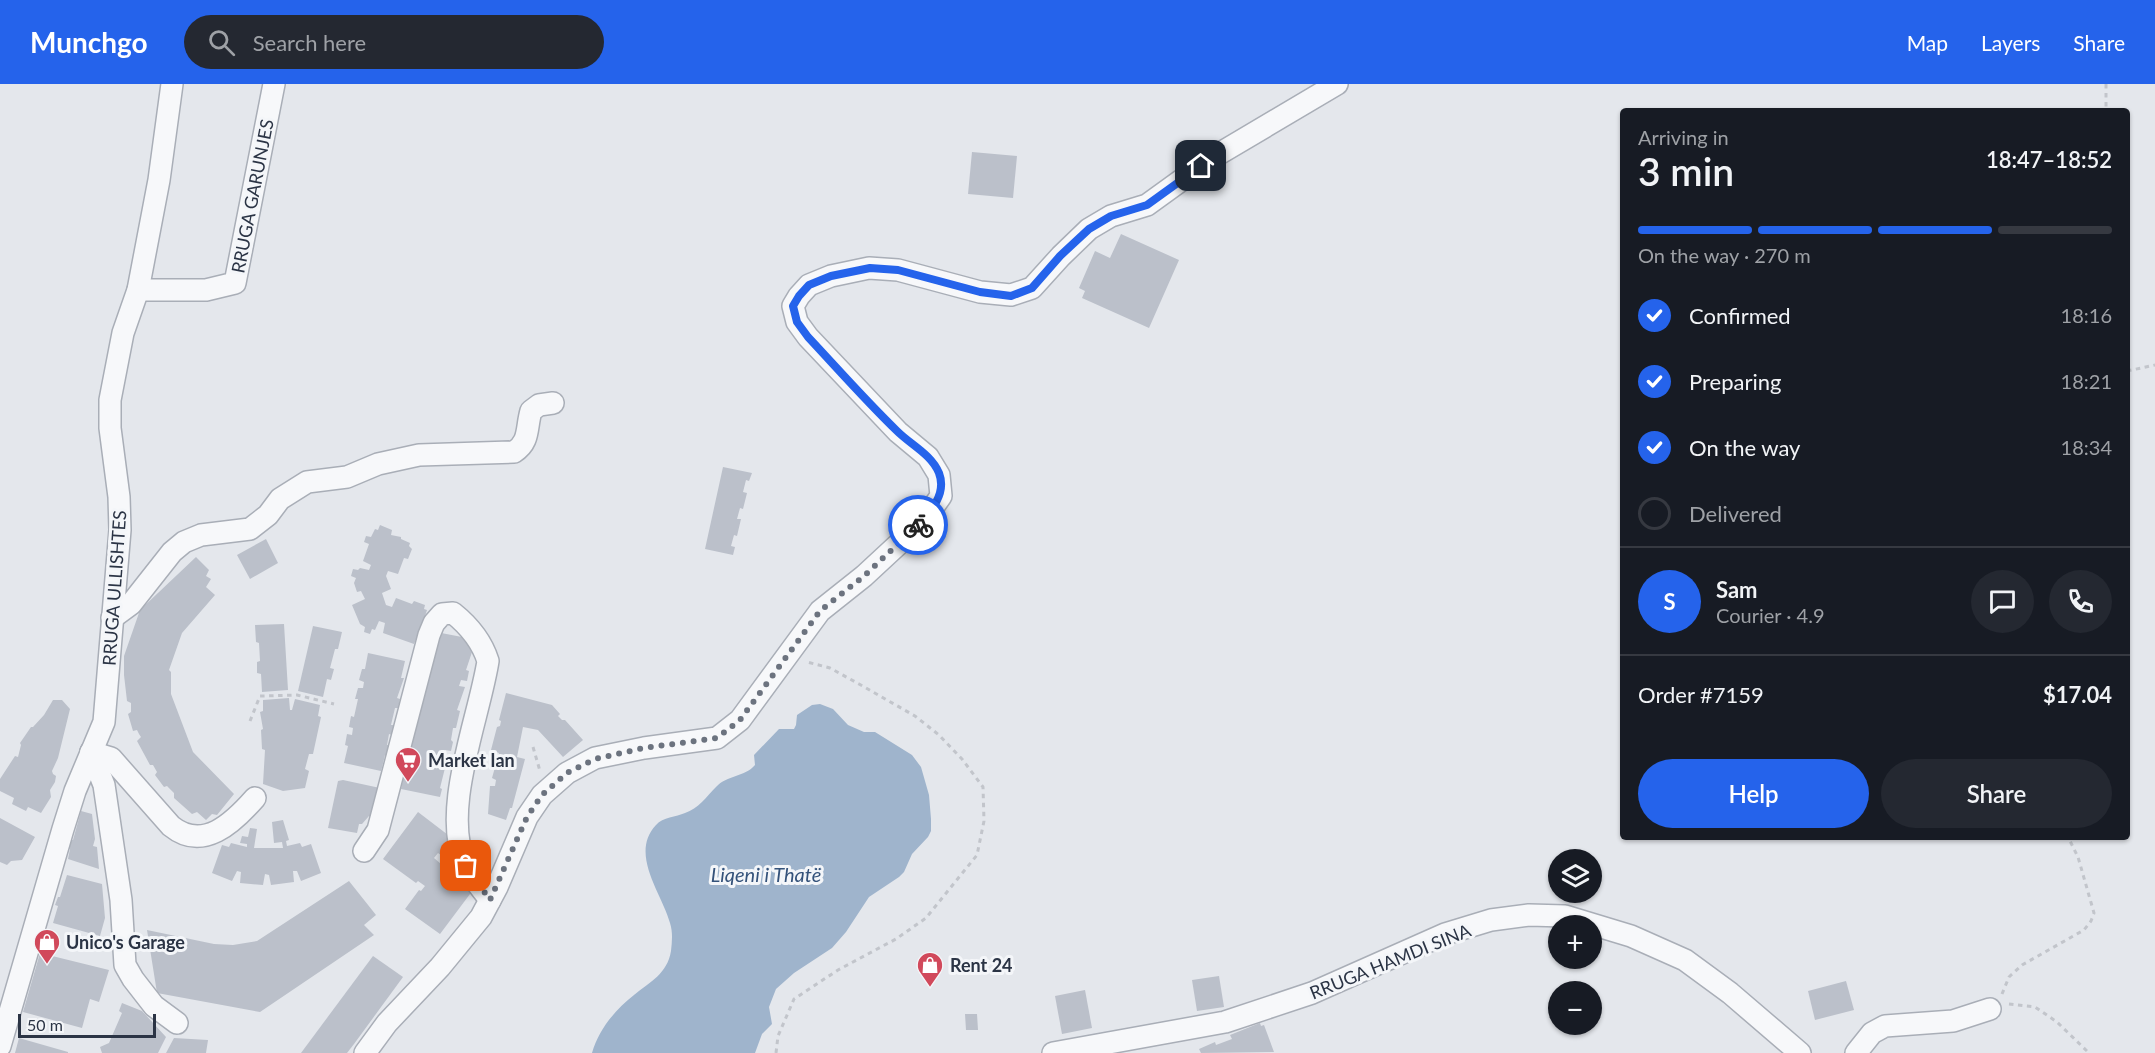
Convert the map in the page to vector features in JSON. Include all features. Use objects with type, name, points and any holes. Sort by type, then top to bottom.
[{"type":"street","name":"RRUGA ULLISHTES","points":[[0,1046],[63,829],[104,722],[120,530],[119,497],[110,428],[110,400],[123,333],[138,290],[159,180],[172,84]]},
{"type":"street","name":"RRUGA GARUNJES","points":[[138,290],[206,290],[235,283],[274,84]]},
{"type":"street","points":[[365,1053],[387,1023],[440,967],[481,917],[527,817],[542,795],[567,773],[595,759],[644,748],[717,738],[740,720],[820,611],[864,576],[905,538],[929,513],[941,496],[939,475],[928,457],[898,432],[797,322],[793,306],[809,285],[831,276],[870,268],[898,270],[980,292],[1011,296],[1032,288],[1060,256],[1089,229],[1111,216],[1147,205],[1212,158],[1337,84]]},
{"type":"street","points":[[112,618],[131,604],[172,552],[191,538],[250,528],[268,515],[280,499],[307,482],[347,477],[378,464],[419,455],[514,452],[522,447],[527,439],[531,411],[539,405],[553,403]]},
{"type":"street","points":[[364,851],[378,830],[429,635],[434,623],[442,614],[453,613],[463,621],[485,650],[488,661],[461,780],[458,818],[460,847],[466,866],[490,900]]},
{"type":"street","points":[[91,752],[111,758],[171,826],[182,834],[199,838],[209,836],[240,815],[255,798]]},
{"type":"street","points":[[91,752],[104,785],[121,900],[125,965],[154,1006],[177,1023]]},
{"type":"street","name":"RRUGA HAMDI SINA","points":[[1053,1053],[1225,1022],[1312,993],[1445,934],[1491,920],[1529,915],[1565,916],[1631,936],[1685,960],[1730,993],[1800,1053]]},
{"type":"street","points":[[1856,1053],[1872,1033],[1885,1026],[1953,1021],[1994,1006]]},
{"type":"path","points":[[2106,84],[2106,108]]},
{"type":"path","points":[[2130,370],[2155,365]]},
{"type":"path","points":[[776,1053],[778,1036],[794,999],[838,970],[896,939],[926,918],[977,855],[984,821],[983,787],[962,759],[939,735],[915,716],[830,669],[809,661],[801,665]]},
{"type":"path","points":[[250,721],[260,696],[297,695],[334,704]]},
{"type":"path","points":[[533,747],[541,774]]},
{"type":"path","points":[[2070,840],[2078,856],[2094,913],[2091,921],[2084,930],[2022,965],[2009,977],[1994,1006],[2035,1007],[2057,1022],[2089,1053]]},
{"type":"water","name":"Liqeni i Thatë","points":[[820,704],[833,709],[848,725],[864,732],[875,732],[912,755],[921,767],[929,795],[931,831],[928,837],[912,854],[904,872],[869,897],[846,932],[832,948],[794,973],[776,989],[769,1007],[772,1024],[762,1034],[755,1053],[592,1053],[603,1028],[614,1014],[662,971],[669,959],[672,930],[646,861],[649,836],[656,825],[690,811],[720,783],[751,769],[755,765],[754,755],[779,729],[794,729],[797,715],[812,705]]},
{"type":"building","points":[[972,152],[1017,156],[1013,198],[968,194]]},
{"type":"building","points":[[1121,234],[1179,260],[1149,328],[1082,298],[1085,291],[1079,288],[1095,251],[1110,258]]},
{"type":"building","points":[[723,467],[752,473],[749,481],[746,480],[743,492],[747,493],[743,509],[740,508],[737,519],[741,519],[737,536],[734,535],[731,546],[735,547],[733,555],[705,549]]},
{"type":"building","points":[[380,525],[392,530],[391,535],[401,537],[410,543],[409,546],[412,549],[408,559],[404,558],[398,574],[388,571],[386,576],[391,589],[382,593],[386,605],[392,607],[396,598],[412,604],[414,601],[425,605],[424,609],[427,610],[424,619],[426,621],[414,644],[383,633],[385,623],[379,621],[375,630],[372,629],[370,634],[364,632],[365,627],[360,624],[352,605],[365,599],[361,591],[357,592],[354,583],[356,578],[351,576],[353,569],[369,570],[371,565],[363,561],[369,544],[364,542],[366,536],[371,537]]},
{"type":"building","points":[[266,539],[278,563],[250,579],[237,555]]},
{"type":"building","points":[[196,557],[209,570],[206,576],[211,579],[206,587],[215,595],[182,633],[169,670],[171,672],[171,694],[193,752],[234,794],[217,815],[212,814],[206,820],[197,812],[192,814],[174,798],[174,793],[167,786],[164,787],[155,775],[157,772],[153,765],[150,765],[137,741],[141,737],[137,730],[133,731],[128,714],[131,712],[131,703],[127,701],[124,675],[124,656],[140,610]]},
{"type":"building","points":[[284,624],[288,690],[262,692],[261,674],[257,673],[257,662],[260,661],[255,625]]},
{"type":"building","points":[[313,626],[342,632],[330,668],[334,669],[331,680],[327,679],[323,697],[298,691]]},
{"type":"building","points":[[436,632],[462,637],[469,643],[472,652],[466,670],[469,671],[467,681],[461,680],[459,686],[465,687],[457,710],[460,711],[456,728],[453,728],[451,751],[445,750],[444,756],[449,759],[440,788],[442,789],[440,797],[401,789]]},
{"type":"building","points":[[368,653],[405,661],[401,678],[404,678],[397,698],[400,699],[398,708],[395,708],[391,725],[394,725],[392,735],[389,734],[387,745],[390,745],[381,771],[344,763],[348,746],[345,745],[347,734],[352,735],[353,728],[349,727],[351,716],[354,717],[358,688],[363,688],[364,682],[359,680],[362,669],[365,669]]},
{"type":"building","points":[[506,693],[552,705],[560,714],[558,716],[565,720],[583,740],[563,757],[538,730],[523,727],[517,757],[525,759],[512,808],[506,820],[488,814],[490,786],[495,786],[496,780],[492,778],[499,753],[491,750],[497,727],[500,726],[501,721],[499,720]]},
{"type":"building","points":[[289,698],[290,710],[292,710],[295,699],[320,705],[318,716],[321,717],[313,754],[309,754],[305,769],[309,771],[305,788],[283,791],[263,784],[265,750],[262,749],[261,730],[263,729],[260,712],[263,711],[263,700]]},
{"type":"building","points":[[53,700],[62,700],[70,709],[58,758],[52,771],[56,776],[55,782],[50,790],[51,797],[41,813],[28,807],[26,811],[12,804],[14,798],[0,791],[0,779],[15,756],[18,757],[20,743],[31,727],[44,715]]},
{"type":"building","points":[[343,780],[380,788],[373,816],[369,816],[362,824],[359,824],[357,833],[328,828],[338,781]]},
{"type":"building","points":[[81,811],[92,814],[95,839],[93,846],[97,847],[99,869],[68,859],[70,840],[73,840]]},
{"type":"building","points":[[418,812],[452,838],[441,855],[438,853],[434,858],[441,864],[443,861],[476,886],[440,934],[405,909],[419,890],[421,891],[425,886],[418,881],[416,883],[383,859]]},
{"type":"building","points":[[0,818],[35,837],[22,860],[11,861],[7,865],[0,862]]},
{"type":"building","points":[[283,820],[289,840],[286,841],[287,846],[300,843],[302,847],[311,844],[321,873],[301,881],[297,871],[293,871],[294,882],[271,885],[269,875],[265,874],[263,885],[240,883],[241,872],[237,871],[232,881],[212,873],[222,845],[229,847],[231,843],[247,847],[247,844],[240,843],[242,836],[248,837],[250,828],[257,829],[254,848],[283,848],[282,842],[274,843],[272,822]]},
{"type":"building","points":[[67,875],[102,884],[105,918],[100,936],[53,923],[58,906],[55,905]]},
{"type":"building","points":[[349,881],[376,915],[364,925],[374,935],[260,1012],[157,993],[147,930],[214,944],[233,945],[257,941]]},
{"type":"building","points":[[40,953],[109,970],[99,1002],[90,999],[82,1028],[23,1012]]},
{"type":"building","points":[[373,956],[403,977],[354,1044],[347,1053],[301,1053]]},
{"type":"building","points":[[1219,976],[1224,1007],[1197,1011],[1192,980]]},
{"type":"building","points":[[1846,981],[1854,1010],[1815,1020],[1808,991]]},
{"type":"building","points":[[1085,990],[1092,1028],[1062,1034],[1055,996]]},
{"type":"building","points":[[122,1003],[142,1011],[166,1037],[158,1053],[102,1053],[100,1047],[109,1043],[122,1013],[119,1011]]},
{"type":"building","points":[[965,1014],[977,1014],[978,1030],[966,1030]]},
{"type":"building","points":[[1260,1023],[1261,1026],[1264,1025],[1274,1052],[1201,1053],[1199,1049],[1215,1042],[1216,1045],[1232,1039],[1230,1035]]},
{"type":"building","points":[[19,1038],[68,1052],[68,1053],[15,1053]]},
{"type":"building","points":[[174,1038],[208,1040],[206,1053],[166,1053]]},
{"type":"way so far","points":[[466,866],[490,900],[527,817],[542,795],[567,773],[595,759],[644,748],[717,738],[740,720],[820,611],[864,576],[918,525]]},
{"type":"place","name":"Market Ian","points":[[408,783]]},
{"type":"place","name":"Unico's Garage","points":[[47,965]]},
{"type":"place","name":"Rent 24","points":[[930,988]]},
{"type":"route","points":[[918,525],[941,496],[939,475],[928,457],[898,432],[808,337],[797,322],[793,306],[799,296],[809,285],[831,276],[870,268],[898,270],[980,292],[1011,296],[1032,288],[1060,256],[1089,229],[1111,216],[1147,205],[1201,166]]}]
